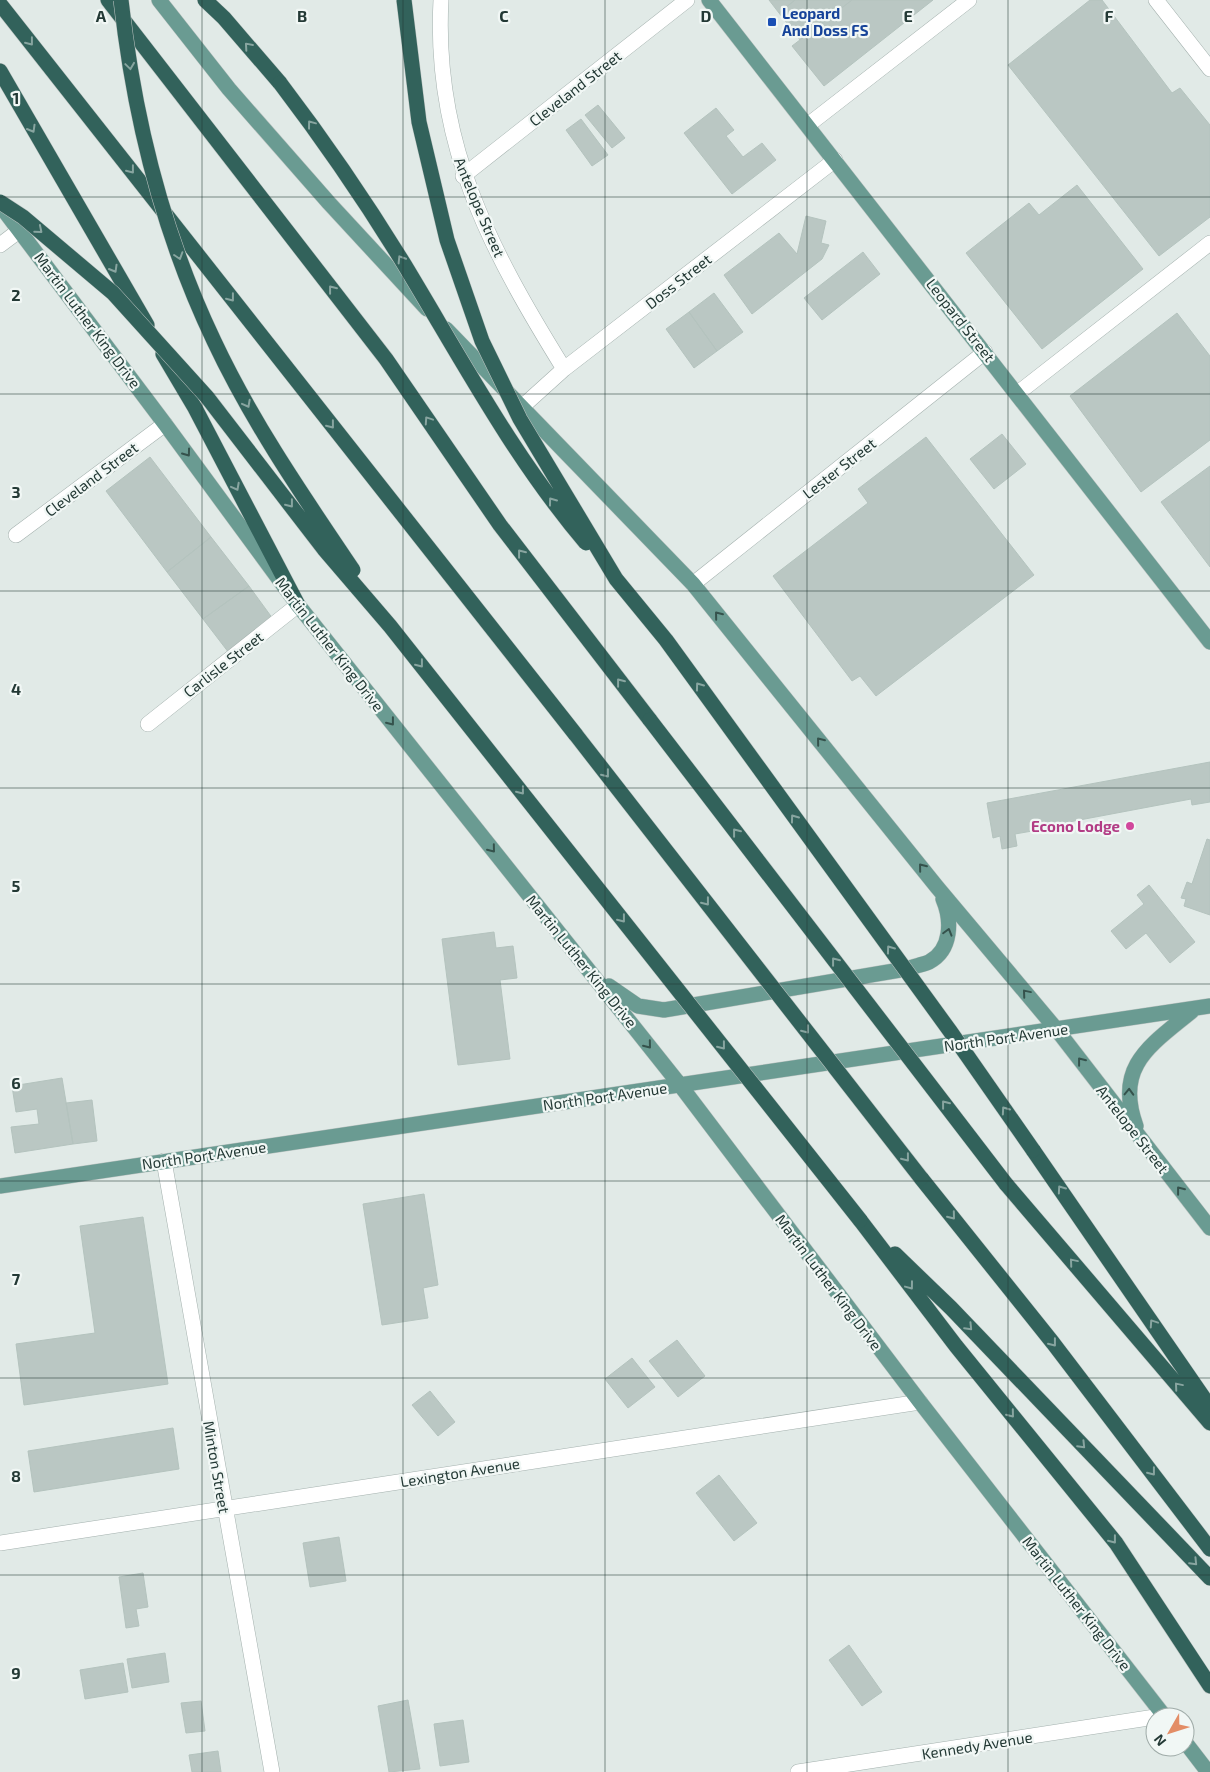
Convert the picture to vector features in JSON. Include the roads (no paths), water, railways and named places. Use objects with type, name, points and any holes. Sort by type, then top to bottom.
[{"type":"highway","points":[[108,0],[386,359],[500,525],[1006,1184],[1210,1423]]},
{"type":"highway","points":[[121,0],[135,101],[152,175],[184,269],[214,341],[255,420],[390,626]]},
{"type":"highway","points":[[205,0],[224,18],[280,83],[335,156],[404,263],[502,428],[553,504],[666,640],[950,1030],[1210,1407]]},
{"type":"highway","points":[[404,0],[419,122],[447,240],[482,341],[520,419],[616,579]]},
{"type":"highway","points":[[0,4],[576,735],[921,1178],[1053,1343],[1210,1548]]},
{"type":"highway","points":[[0,71],[195,408],[298,605]]},
{"type":"highway","points":[[0,203],[23,216],[113,293],[207,397],[324,549],[390,626],[860,1220],[956,1346],[1116,1543],[1210,1686]]},
{"type":"highway","points":[[860,1220],[951,1308],[1210,1578]]},
{"type":"main road","points":[[159,0],[229,89],[329,203],[448,331],[523,406],[693,584],[937,886],[949,914],[950,927],[943,948],[930,961],[906,969],[664,1010],[638,1006],[620,996],[585,966]]},
{"type":"main road","name":"Leopard Street","points":[[709,0],[1018,393],[1210,642]]},
{"type":"main road","name":"Martin Luther King Drive","points":[[0,203],[298,605],[680,1085],[1152,1707]]},
{"type":"main road","name":"Antelope Street","points":[[937,886],[1057,1030],[1210,1228]]},
{"type":"main road","name":"North Port Avenue","points":[[0,1186],[1210,1006]]},
{"type":"main road","points":[[1140,1139],[1129,1108],[1129,1086],[1135,1068],[1140,1056],[1193,1010]]},
{"type":"main road","points":[[1195,1755],[1208,1772]]},
{"type":"street","name":"Antelope Street","points":[[441,0],[439,33],[443,85],[452,134],[463,176],[492,241],[521,297],[564,369]]},
{"type":"street","name":"Cleveland Street","points":[[463,176],[687,0]]},
{"type":"street","points":[[808,125],[969,0]]},
{"type":"street","points":[[1156,0],[1210,69]]},
{"type":"street","name":"Doss Street","points":[[523,406],[564,369],[835,160]]},
{"type":"street","points":[[0,245],[20,230]]},
{"type":"street","points":[[1018,393],[1210,243]]},
{"type":"street","name":"Lester Street","points":[[693,584],[985,352]]},
{"type":"street","name":"Cleveland Street","points":[[16,535],[165,424]]},
{"type":"street","name":"Carlisle Street","points":[[148,724],[298,605]]},
{"type":"street","name":"Minton Street","points":[[164,1161],[272,1772]]},
{"type":"street","name":"Lexington Avenue","points":[[0,1542],[920,1402]]},
{"type":"street","name":"Kennedy Avenue","points":[[798,1772],[895,1765],[1145,1720]]},
{"type":"place","name":"Leopard And Doss FS","points":[[772,22]]},
{"type":"place","name":"Econo Lodge","points":[[1130,826]]}]
